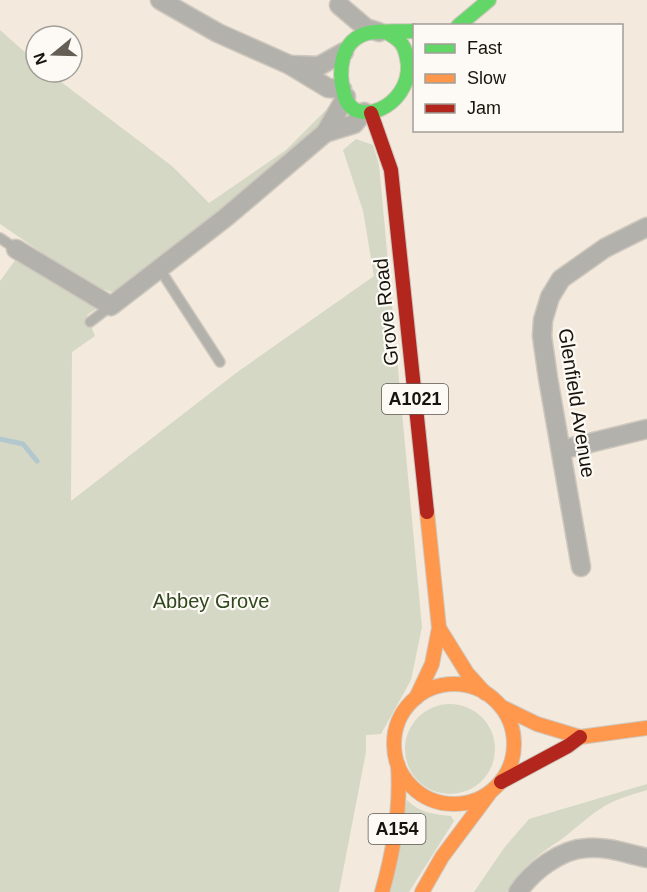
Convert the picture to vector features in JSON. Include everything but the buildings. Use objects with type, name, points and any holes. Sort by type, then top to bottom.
[{"type":"main road","points":[[458,21],[489,0]]},
{"type":"main road","points":[[400,97],[391,106],[367,113],[352,106],[344,93],[341,61],[347,48],[360,35],[369,32],[413,31]]},
{"type":"main road","points":[[383,32],[401,44],[411,71],[400,97],[397,118]]},
{"type":"main road","name":"Grove Road","points":[[367,113],[384,146],[390,170],[439,628],[434,660],[427,681],[416,698]]},
{"type":"main road","name":"Grove Road","points":[[390,170],[394,139]]},
{"type":"main road","name":"Grove Road","points":[[439,628],[467,673],[485,693]]},
{"type":"main road","points":[[450,684],[462,685],[485,693],[501,707],[512,728],[514,751],[507,773],[496,787],[471,802],[460,804],[438,802],[427,798],[410,784],[398,765],[394,749],[396,731],[403,713],[416,698],[432,689],[450,684]]},
{"type":"main road","name":"A154","points":[[501,707],[537,724],[580,737],[647,728]]},
{"type":"main road","name":"A154","points":[[422,892],[442,857],[496,787],[580,737]]},
{"type":"main road","name":"A154","points":[[382,892],[395,846],[399,820],[401,793],[398,765]]},
{"type":"street","points":[[160,0],[218,33],[290,64],[328,87],[344,93],[325,133]]},
{"type":"street","points":[[290,64],[319,66],[347,48],[337,3]]},
{"type":"street","points":[[337,3],[366,28],[383,32]]},
{"type":"street","points":[[16,249],[111,306],[225,218],[325,133],[354,124],[367,113]]},
{"type":"street","name":"Glenfield Avenue","points":[[580,567],[542,336],[543,320],[547,305],[558,284],[570,271],[605,248],[647,227]]},
{"type":"street","points":[[561,450],[647,429]]},
{"type":"street","points":[[518,892],[545,865],[572,851],[603,848],[647,858]]},
{"type":"lane","points":[[0,238],[16,249]]},
{"type":"lane","points":[[159,268],[220,362]]},
{"type":"lane","points":[[90,322],[111,306]]},
{"type":"green space","points":[[0,30],[24,51],[24,84],[64,84],[172,166],[209,203],[286,150],[326,110],[332,122],[134,281],[111,292],[85,282],[0,224]]},
{"type":"green space","name":"Abbey Grove","points":[[356,139],[373,145],[379,165],[422,627],[411,680],[381,734],[366,735],[366,752],[339,892],[0,892],[0,281],[16,259],[99,307],[87,315],[95,336],[72,352],[71,501],[236,373],[374,276],[363,211],[343,150]]},
{"type":"green space","points":[[450,704],[467,708],[482,717],[491,732],[495,749],[491,766],[482,781],[467,790],[450,794],[433,790],[418,781],[409,766],[405,749],[409,732],[418,717],[433,708]]},
{"type":"green space","points":[[647,784],[647,790],[605,806],[544,852],[523,869],[507,892],[474,892],[504,848],[529,819]]},
{"type":"green space","points":[[407,800],[422,810],[451,816],[454,821],[409,892],[388,892]]},
{"type":"waterway","points":[[0,439],[23,444],[37,461]]},
{"type":"traffic: fast","points":[[460,24],[489,0]]},
{"type":"traffic: fast","points":[[386,32],[398,40],[404,48],[408,65],[406,80],[400,92],[391,102],[380,109],[369,112],[358,111],[349,105],[342,85],[343,57],[347,49],[352,42],[368,33],[379,32],[413,31]]},
{"type":"traffic: slow","points":[[416,698],[432,664],[439,628],[427,512]]},
{"type":"traffic: slow","points":[[439,628],[467,673],[485,693]]},
{"type":"traffic: slow","points":[[454,684],[477,689],[496,702],[509,721],[514,744],[509,767],[496,786],[477,799],[454,804],[431,799],[412,786],[399,767],[394,744],[399,721],[412,702],[431,689],[454,684]]},
{"type":"traffic: slow","points":[[502,707],[537,724],[580,737],[647,728]]},
{"type":"traffic: slow","points":[[382,892],[396,829],[398,765]]},
{"type":"traffic: slow","points":[[422,892],[442,857],[489,794]]},
{"type":"traffic: jam","points":[[371,113],[391,170],[427,512]]},
{"type":"traffic: jam","points":[[501,782],[568,746],[580,737]]}]
